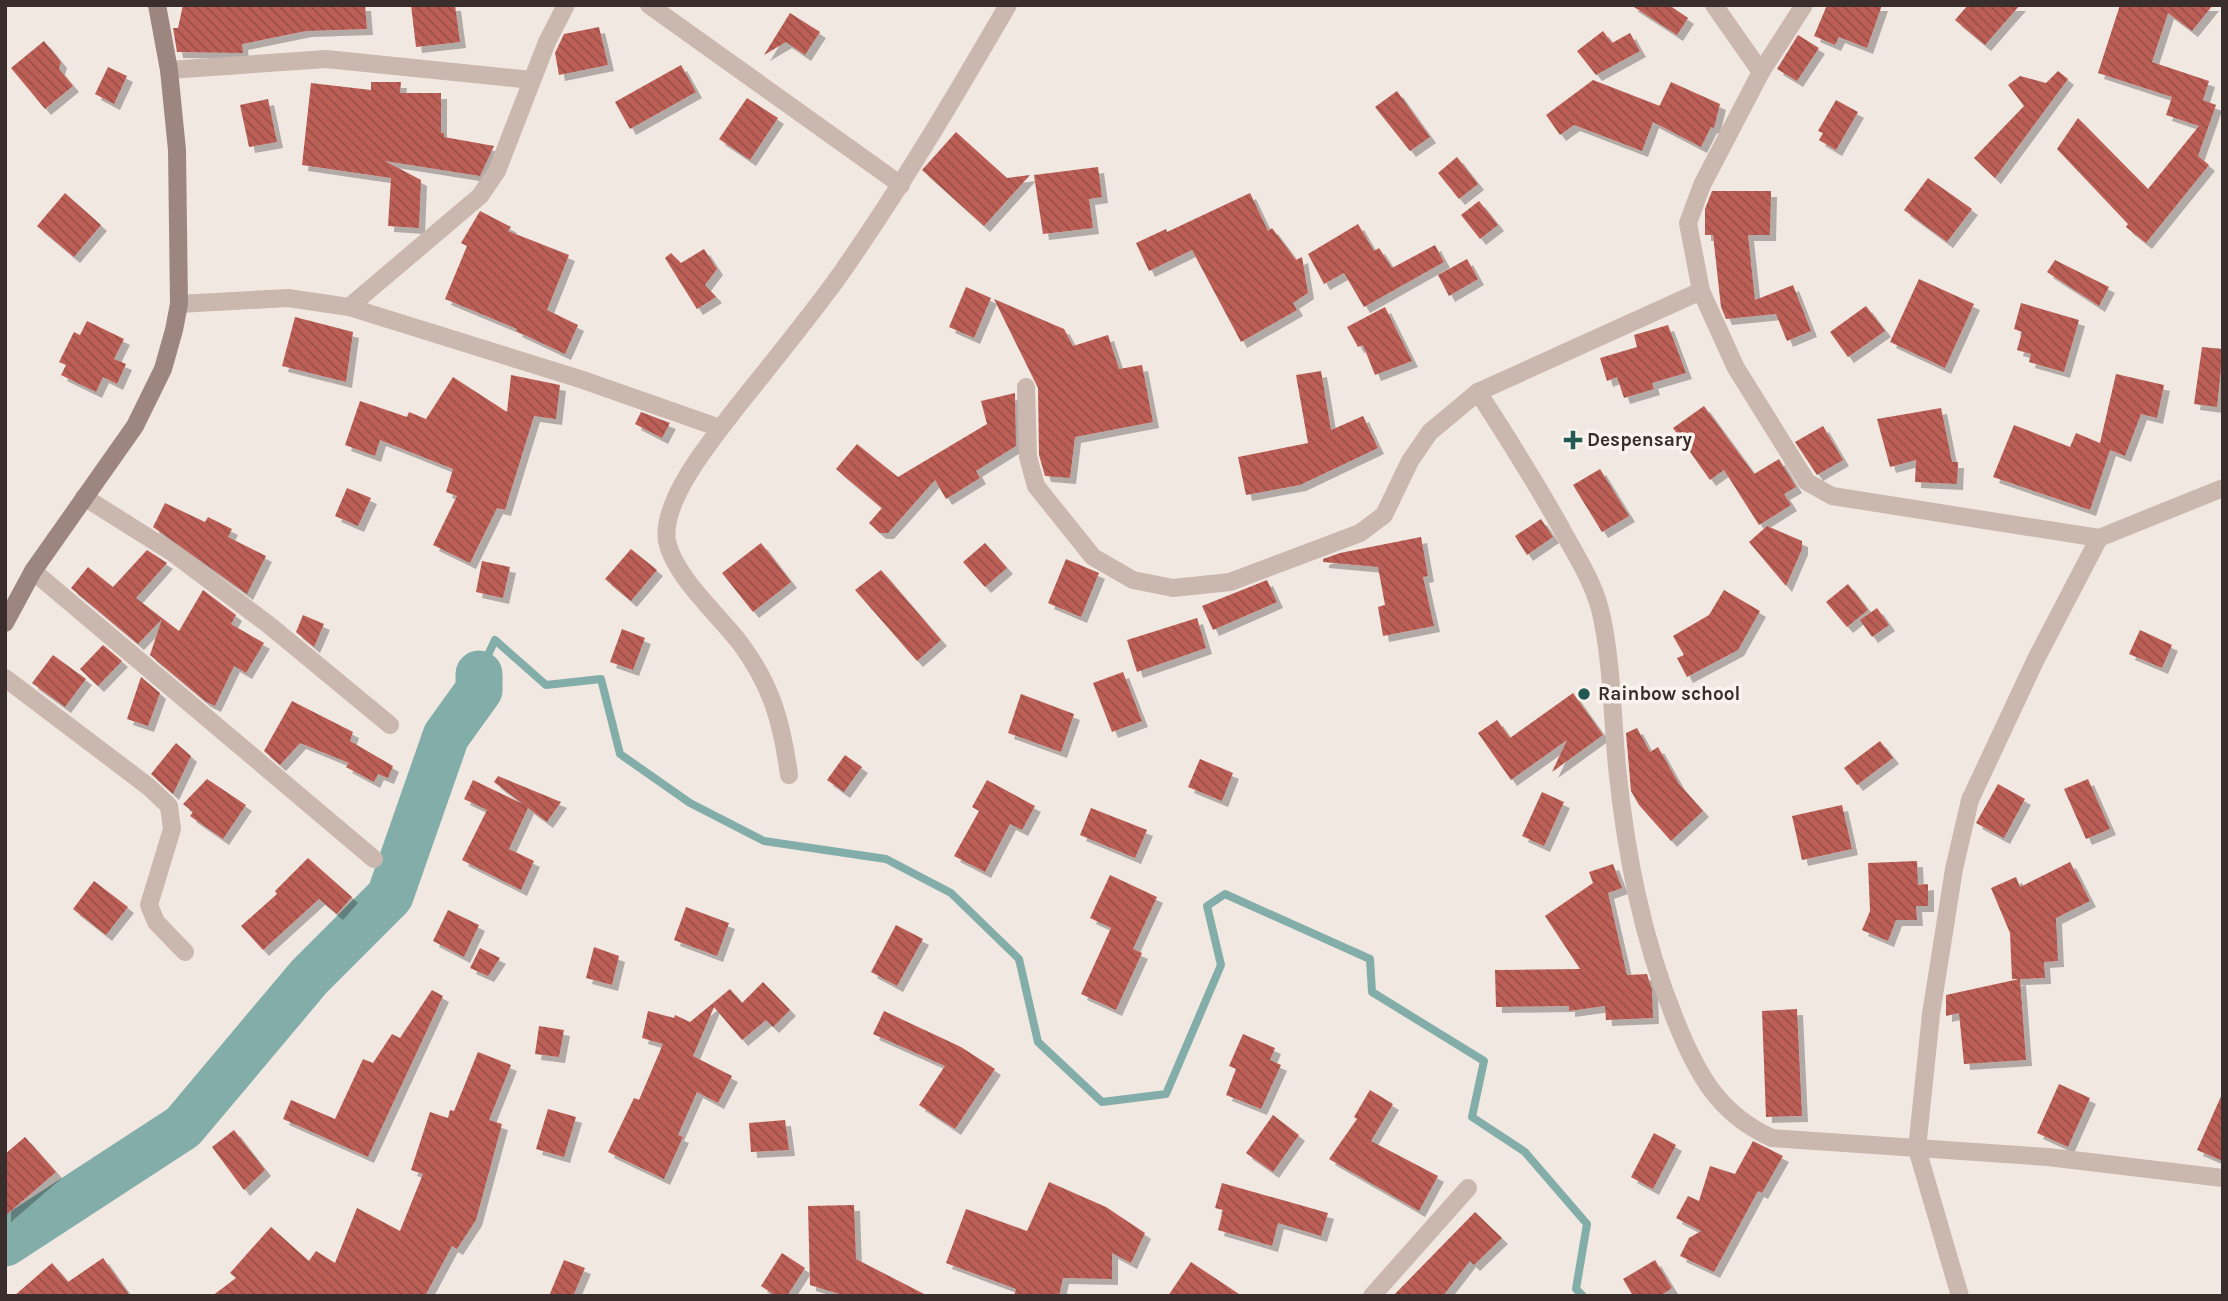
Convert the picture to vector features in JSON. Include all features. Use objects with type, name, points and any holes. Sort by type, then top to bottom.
[{"type":"street","points":[[5,623],[33,571],[135,426],[163,369],[178,304],[177,150],[169,69],[158,5]]},
{"type":"street","points":[[349,307],[480,196],[497,171],[532,80],[566,5]]},
{"type":"street","points":[[649,5],[901,185]]},
{"type":"street","points":[[789,775],[782,724],[768,686],[741,645],[674,562],[667,540],[668,517],[682,484],[720,428],[836,280],[901,185],[1008,5]]},
{"type":"street","points":[[1714,5],[1760,72]]},
{"type":"street","points":[[1804,5],[1760,72],[1702,185],[1688,223],[1702,290],[1736,368],[1807,482],[1832,496],[2099,538],[2223,488]]},
{"type":"street","points":[[169,69],[326,59],[532,80]]},
{"type":"street","points":[[1026,387],[1028,457],[1036,486],[1060,520],[1093,557],[1133,580],[1173,588],[1230,582],[1360,533],[1384,515],[1410,461],[1430,432],[1478,392],[1702,290]]},
{"type":"street","points":[[178,304],[288,298],[349,307],[580,379],[720,428]]},
{"type":"street","points":[[1478,392],[1539,487],[1592,583],[1604,636],[1630,873],[1658,977],[1691,1058],[1718,1099],[1746,1126],[1772,1138],[2048,1157],[2223,1178]]},
{"type":"street","points":[[84,497],[173,553],[269,625],[390,725]]},
{"type":"street","points":[[1960,1296],[1917,1149],[1933,1001],[1954,869],[1970,800],[2036,659],[2099,538]]},
{"type":"street","points":[[33,571],[374,859]]},
{"type":"street","points":[[5,678],[149,787],[169,806],[172,829],[149,905],[156,922],[185,952]]},
{"type":"street","points":[[1372,1296],[1468,1188]]},
{"type":"building","points":[[183,5],[365,5],[367,29],[306,31],[242,44],[243,53],[177,52],[173,28],[178,28]]},
{"type":"building","points":[[411,5],[455,5],[460,42],[416,47]]},
{"type":"building","points":[[1631,5],[1669,5],[1688,18],[1677,35]]},
{"type":"building","points":[[1827,5],[1882,5],[1867,48],[1839,37],[1835,45],[1814,36]]},
{"type":"building","points":[[1968,5],[2020,5],[1985,45],[1955,20]]},
{"type":"building","points":[[2120,5],[2213,5],[2192,31],[2168,13],[2152,62],[2209,81],[2203,100],[2216,105],[2198,156],[2209,165],[2146,243],[2126,227],[2128,224],[2057,149],[2078,118],[2148,189],[2199,126],[2166,115],[2172,97],[2098,73]]},
{"type":"building","points":[[790,13],[820,32],[805,55],[786,42],[764,55]]},
{"type":"building","points":[[599,27],[608,65],[559,75],[555,53],[564,34]]},
{"type":"building","points":[[1603,31],[1612,43],[1630,33],[1640,51],[1596,75],[1577,51]]},
{"type":"building","points":[[1798,35],[1819,48],[1797,81],[1777,69]]},
{"type":"building","points":[[44,41],[61,62],[59,69],[73,86],[45,109],[11,68]]},
{"type":"building","points":[[681,65],[696,92],[630,129],[615,102]]},
{"type":"building","points":[[108,67],[127,76],[114,104],[95,94]]},
{"type":"building","points":[[2058,71],[2068,79],[1995,178],[1974,158],[2024,106],[2008,85],[2020,76],[2046,83]]},
{"type":"building","points":[[1593,80],[1660,106],[1671,82],[1720,104],[1714,128],[1711,127],[1701,147],[1653,122],[1642,151],[1574,125],[1560,135],[1546,115]]},
{"type":"building","points":[[371,82],[401,82],[400,93],[441,93],[441,133],[444,133],[444,137],[494,146],[480,176],[385,161],[421,180],[419,228],[388,226],[391,178],[302,165],[311,83],[371,90]]},
{"type":"building","points":[[1397,91],[1430,137],[1410,151],[1375,107]]},
{"type":"building","points":[[747,98],[778,118],[750,160],[719,139]]},
{"type":"building","points":[[268,99],[277,142],[249,147],[240,105]]},
{"type":"building","points":[[1836,100],[1858,112],[1836,150],[1819,140],[1823,133],[1818,131]]},
{"type":"building","points":[[956,132],[1007,178],[1030,175],[984,226],[922,170]]},
{"type":"building","points":[[1457,157],[1478,184],[1459,199],[1438,173]]},
{"type":"building","points":[[1098,167],[1102,197],[1089,199],[1093,228],[1043,234],[1034,175]]},
{"type":"building","points":[[1928,178],[1972,209],[1947,242],[1904,210]]},
{"type":"building","points":[[1712,191],[1771,191],[1770,235],[1748,235],[1755,300],[1793,285],[1811,331],[1787,341],[1776,314],[1726,319],[1721,307],[1713,235],[1705,235],[1705,209]]},
{"type":"building","points":[[65,193],[101,225],[74,257],[37,226]]},
{"type":"building","points":[[1250,193],[1268,231],[1272,228],[1296,260],[1302,257],[1308,293],[1293,303],[1297,310],[1241,342],[1192,250],[1149,271],[1136,243],[1166,229],[1167,232]]},
{"type":"building","points":[[1479,201],[1498,225],[1480,239],[1461,215]]},
{"type":"building","points":[[480,211],[511,227],[508,231],[569,255],[547,310],[578,325],[565,354],[516,331],[517,329],[445,299],[467,246],[461,243]]},
{"type":"building","points":[[1358,224],[1374,251],[1379,248],[1392,268],[1435,245],[1444,262],[1364,307],[1344,273],[1324,284],[1308,254]]},
{"type":"building","points":[[704,249],[717,269],[705,285],[716,297],[697,309],[665,258],[671,253],[681,263]]},
{"type":"building","points":[[1467,259],[1478,279],[1449,296],[1438,275]]},
{"type":"building","points":[[2055,260],[2109,287],[2099,306],[2047,272]]},
{"type":"building","points":[[1919,279],[1974,304],[1945,368],[1890,342]]},
{"type":"building","points":[[966,287],[991,298],[974,338],[949,327]]},
{"type":"building","points":[[994,299],[1064,329],[1073,346],[1108,335],[1119,369],[1142,365],[1153,422],[1075,437],[1070,478],[1045,476],[1039,455],[1038,388]]},
{"type":"building","points":[[2021,303],[2079,320],[2064,372],[2029,362],[2031,354],[2017,350],[2022,332],[2014,329]]},
{"type":"building","points":[[1866,306],[1885,331],[1848,357],[1830,332]]},
{"type":"building","points":[[1385,307],[1412,361],[1375,375],[1363,345],[1358,347],[1347,327]]},
{"type":"building","points":[[295,317],[353,332],[346,382],[282,366]]},
{"type":"building","points":[[87,321],[124,339],[114,359],[126,364],[117,384],[103,377],[96,392],[61,375],[66,365],[59,362],[74,332],[80,335]]},
{"type":"building","points":[[1668,325],[1686,373],[1652,383],[1654,389],[1624,398],[1617,377],[1607,381],[1600,358],[1637,347],[1634,335]]},
{"type":"building","points":[[2202,347],[2223,349],[2217,407],[2194,404]]},
{"type":"building","points":[[1321,371],[1331,430],[1363,416],[1378,448],[1300,485],[1246,495],[1238,457],[1308,443],[1296,375]]},
{"type":"building","points":[[2116,374],[2164,385],[2157,418],[2141,414],[2125,456],[2110,450],[2090,510],[1993,477],[2014,425],[2070,447],[2076,433],[2100,443]]},
{"type":"building","points":[[511,375],[560,385],[556,419],[534,416],[505,510],[497,508],[470,563],[433,545],[457,496],[446,492],[453,469],[380,440],[375,456],[345,445],[360,401],[407,417],[409,412],[426,419],[453,377],[507,412]]},
{"type":"building","points":[[1015,393],[1016,446],[976,471],[980,478],[946,499],[935,480],[888,533],[880,533],[869,523],[882,508],[836,469],[857,444],[898,477],[987,424],[981,401]]},
{"type":"building","points":[[1704,406],[1754,474],[1779,459],[1796,487],[1784,494],[1791,505],[1759,525],[1724,470],[1710,480],[1673,428]]},
{"type":"building","points":[[1941,408],[1952,462],[1958,462],[1957,484],[1915,482],[1916,460],[1890,467],[1877,419]]},
{"type":"building","points":[[641,412],[670,423],[662,438],[635,424]]},
{"type":"building","points":[[1823,426],[1843,460],[1817,475],[1795,442]]},
{"type":"building","points":[[1600,469],[1629,516],[1602,532],[1573,485]]},
{"type":"building","points":[[347,488],[371,498],[358,526],[335,516]]},
{"type":"building","points":[[165,503],[205,522],[208,517],[232,529],[228,537],[266,556],[247,594],[153,527]]},
{"type":"building","points":[[1541,519],[1553,537],[1527,555],[1515,536]]},
{"type":"building","points":[[1767,526],[1802,541],[1802,549],[1786,586],[1749,542]]},
{"type":"building","points":[[1421,537],[1428,576],[1423,577],[1434,626],[1383,636],[1378,607],[1385,605],[1378,567],[1323,562],[1323,559],[1340,553]]},
{"type":"building","points":[[761,543],[791,582],[753,612],[722,573]]},
{"type":"building","points":[[985,543],[1007,568],[985,587],[963,562]]},
{"type":"building","points":[[631,549],[657,570],[631,601],[605,579]]},
{"type":"building","points":[[147,550],[167,563],[136,598],[179,631],[203,590],[236,615],[231,624],[264,643],[246,673],[234,666],[215,706],[205,701],[150,655],[162,619],[138,644],[71,588],[88,567],[113,587]]},
{"type":"building","points":[[1066,559],[1099,573],[1081,617],[1048,603]]},
{"type":"building","points":[[482,561],[510,567],[503,598],[476,592]]},
{"type":"building","points":[[881,570],[941,640],[917,661],[855,590]]},
{"type":"building","points":[[1267,580],[1277,602],[1213,630],[1202,606]]},
{"type":"building","points":[[1848,584],[1868,610],[1847,627],[1826,602]]},
{"type":"building","points":[[1724,590],[1760,611],[1738,650],[1687,677],[1677,658],[1684,655],[1673,636],[1709,615]]},
{"type":"building","points":[[1877,608],[1889,625],[1872,637],[1860,620]]},
{"type":"building","points":[[303,615],[324,624],[314,647],[296,632]]},
{"type":"building","points":[[1197,618],[1206,648],[1137,672],[1127,640]]},
{"type":"building","points":[[622,629],[645,638],[633,670],[610,662]]},
{"type":"building","points":[[2140,630],[2172,645],[2162,668],[2129,654]]},
{"type":"building","points":[[103,645],[122,661],[98,686],[80,669]]},
{"type":"building","points":[[53,655],[86,679],[65,707],[32,683]]},
{"type":"building","points":[[1123,672],[1142,721],[1112,732],[1093,683]]},
{"type":"building","points":[[141,677],[160,693],[148,726],[127,719]]},
{"type":"building","points":[[1573,693],[1603,735],[1552,772],[1567,740],[1511,780],[1478,733],[1497,720],[1510,738]]},
{"type":"building","points":[[1021,694],[1074,714],[1061,752],[1008,733]]},
{"type":"building","points":[[292,701],[353,732],[350,741],[393,766],[388,778],[378,774],[374,782],[346,767],[349,763],[300,743],[280,765],[264,751]]},
{"type":"building","points":[[1637,728],[1650,752],[1658,747],[1679,784],[1703,811],[1671,841],[1639,805],[1631,791],[1626,733]]},
{"type":"building","points":[[1880,741],[1893,758],[1857,785],[1844,768]]},
{"type":"building","points":[[176,743],[191,756],[173,794],[151,774]]},
{"type":"building","points":[[845,755],[862,767],[844,792],[827,780]]},
{"type":"building","points":[[1200,759],[1233,773],[1222,801],[1188,787]]},
{"type":"building","points":[[498,776],[561,802],[547,822],[528,808],[509,849],[534,861],[521,890],[462,860],[487,810],[464,799],[473,780],[523,804],[494,782]]},
{"type":"building","points":[[207,779],[246,805],[223,839],[190,816],[193,812],[183,804]]},
{"type":"building","points":[[2088,779],[2110,829],[2086,839],[2064,789]]},
{"type":"building","points":[[987,780],[1035,806],[1022,830],[1010,824],[985,872],[954,856],[979,811],[972,807]]},
{"type":"building","points":[[1998,784],[2025,799],[2004,838],[1976,823]]},
{"type":"building","points":[[1542,792],[1564,802],[1544,846],[1522,836]]},
{"type":"building","points":[[1842,805],[1852,849],[1802,860],[1792,816]]},
{"type":"building","points":[[1091,808],[1147,830],[1135,858],[1080,835]]},
{"type":"building","points":[[308,858],[352,897],[337,914],[319,899],[263,950],[241,926],[277,894],[275,891]]},
{"type":"building","points":[[1917,861],[1918,885],[1928,884],[1928,906],[1916,906],[1917,920],[1896,920],[1888,941],[1862,930],[1870,911],[1868,863]]},
{"type":"building","points":[[2070,862],[2090,901],[2056,918],[2058,961],[2044,962],[2045,978],[2020,979],[2026,1060],[1964,1064],[1959,1013],[1946,1016],[1946,995],[2019,979],[2012,979],[2010,933],[1991,888],[2016,877],[2020,887]]},
{"type":"building","points":[[1613,864],[1622,888],[1608,893],[1627,975],[1647,974],[1652,990],[1653,1018],[1606,1020],[1605,1006],[1569,1011],[1569,1006],[1496,1007],[1495,970],[1580,969],[1545,916],[1593,883],[1589,872]]},
{"type":"building","points":[[1110,875],[1157,897],[1133,949],[1142,953],[1116,1010],[1081,994],[1111,928],[1090,918]]},
{"type":"building","points":[[94,881],[128,907],[106,935],[73,909]]},
{"type":"building","points":[[686,907],[729,923],[717,956],[674,940]]},
{"type":"building","points":[[448,910],[479,925],[464,957],[433,941]]},
{"type":"building","points":[[896,925],[923,939],[897,986],[871,972]]},
{"type":"building","points":[[594,947],[619,956],[612,985],[586,978]]},
{"type":"building","points":[[480,948],[500,958],[488,976],[470,968]]},
{"type":"building","points":[[763,982],[790,1010],[773,1027],[766,1020],[742,1040],[714,1007],[693,1056],[732,1076],[718,1103],[697,1092],[678,1135],[683,1137],[664,1179],[608,1152],[634,1098],[639,1100],[663,1044],[642,1038],[648,1011],[674,1018],[675,1015],[690,1022],[730,989],[742,1003]]},
{"type":"building","points":[[432,990],[443,996],[368,1157],[283,1119],[291,1100],[335,1119],[363,1059],[373,1063],[392,1034],[400,1038]]},
{"type":"building","points":[[1797,1009],[1802,1116],[1766,1117],[1762,1011]]},
{"type":"building","points":[[884,1011],[961,1047],[995,1069],[955,1129],[919,1105],[945,1066],[873,1034]]},
{"type":"building","points":[[539,1026],[564,1030],[559,1057],[535,1054]]},
{"type":"building","points":[[1243,1034],[1275,1048],[1270,1060],[1281,1065],[1261,1109],[1226,1095],[1236,1069],[1229,1066]]},
{"type":"building","points":[[478,1052],[511,1065],[489,1120],[502,1124],[476,1220],[457,1249],[452,1246],[425,1296],[212,1296],[236,1278],[230,1273],[271,1227],[309,1261],[316,1251],[335,1263],[357,1208],[400,1231],[423,1174],[411,1170],[430,1112],[448,1118],[450,1110],[454,1111]]},
{"type":"building","points":[[2059,1084],[2090,1098],[2068,1147],[2037,1133]]},
{"type":"building","points":[[1370,1090],[1393,1104],[1371,1141],[1438,1176],[1419,1211],[1329,1159],[1357,1119],[1354,1117]]},
{"type":"building","points":[[2223,1092],[2223,1161],[2197,1150]]},
{"type":"building","points":[[548,1109],[576,1117],[564,1157],[536,1149]]},
{"type":"building","points":[[1273,1115],[1299,1135],[1273,1172],[1246,1153]]},
{"type":"building","points":[[785,1120],[789,1150],[751,1152],[749,1123]]},
{"type":"building","points":[[234,1130],[265,1170],[244,1190],[212,1147]]},
{"type":"building","points":[[1654,1133],[1676,1145],[1653,1189],[1631,1177]]},
{"type":"building","points":[[25,1137],[56,1172],[5,1216],[5,1154]]},
{"type":"building","points":[[1753,1141],[1783,1156],[1762,1193],[1758,1191],[1714,1272],[1680,1256],[1689,1238],[1701,1231],[1676,1218],[1688,1196],[1699,1201],[1710,1166],[1735,1174]]},
{"type":"building","points":[[1049,1182],[1106,1207],[1145,1233],[1131,1263],[1112,1253],[1112,1279],[1063,1278],[1059,1296],[1014,1296],[1016,1289],[946,1263],[966,1209],[1027,1231]]},
{"type":"building","points":[[1222,1183],[1328,1213],[1321,1236],[1278,1223],[1272,1246],[1218,1230],[1223,1210],[1215,1208]]},
{"type":"building","points":[[854,1205],[856,1259],[928,1296],[845,1296],[810,1285],[808,1206]]},
{"type":"building","points":[[1475,1212],[1502,1238],[1474,1265],[1470,1261],[1443,1296],[1393,1296]]},
{"type":"building","points":[[782,1253],[805,1268],[787,1296],[776,1296],[761,1286]]},
{"type":"building","points":[[103,1258],[130,1296],[14,1296],[52,1263],[68,1282]]},
{"type":"building","points":[[564,1260],[585,1268],[573,1296],[549,1296]]},
{"type":"building","points":[[1655,1260],[1672,1288],[1660,1296],[1633,1296],[1623,1279]]},
{"type":"building","points":[[1191,1262],[1242,1296],[1168,1296]]},
{"type":"waterway","points":[[479,674],[495,640],[546,685],[601,679],[620,754],[690,803],[764,841],[886,859],[951,893],[1019,959],[1038,1042],[1102,1102],[1166,1094],[1221,965],[1207,906],[1225,894],[1370,959],[1372,992],[1484,1061],[1472,1117],[1525,1152],[1587,1224],[1576,1289],[1583,1296]]},
{"type":"waterway","points":[[5,1243],[183,1127],[309,977],[390,896],[446,736],[479,690],[479,674]]},
{"type":"place","name":"Despensary","points":[[1573,440]]},
{"type":"place","name":"Rainbow school","points":[[1584,694]]}]
